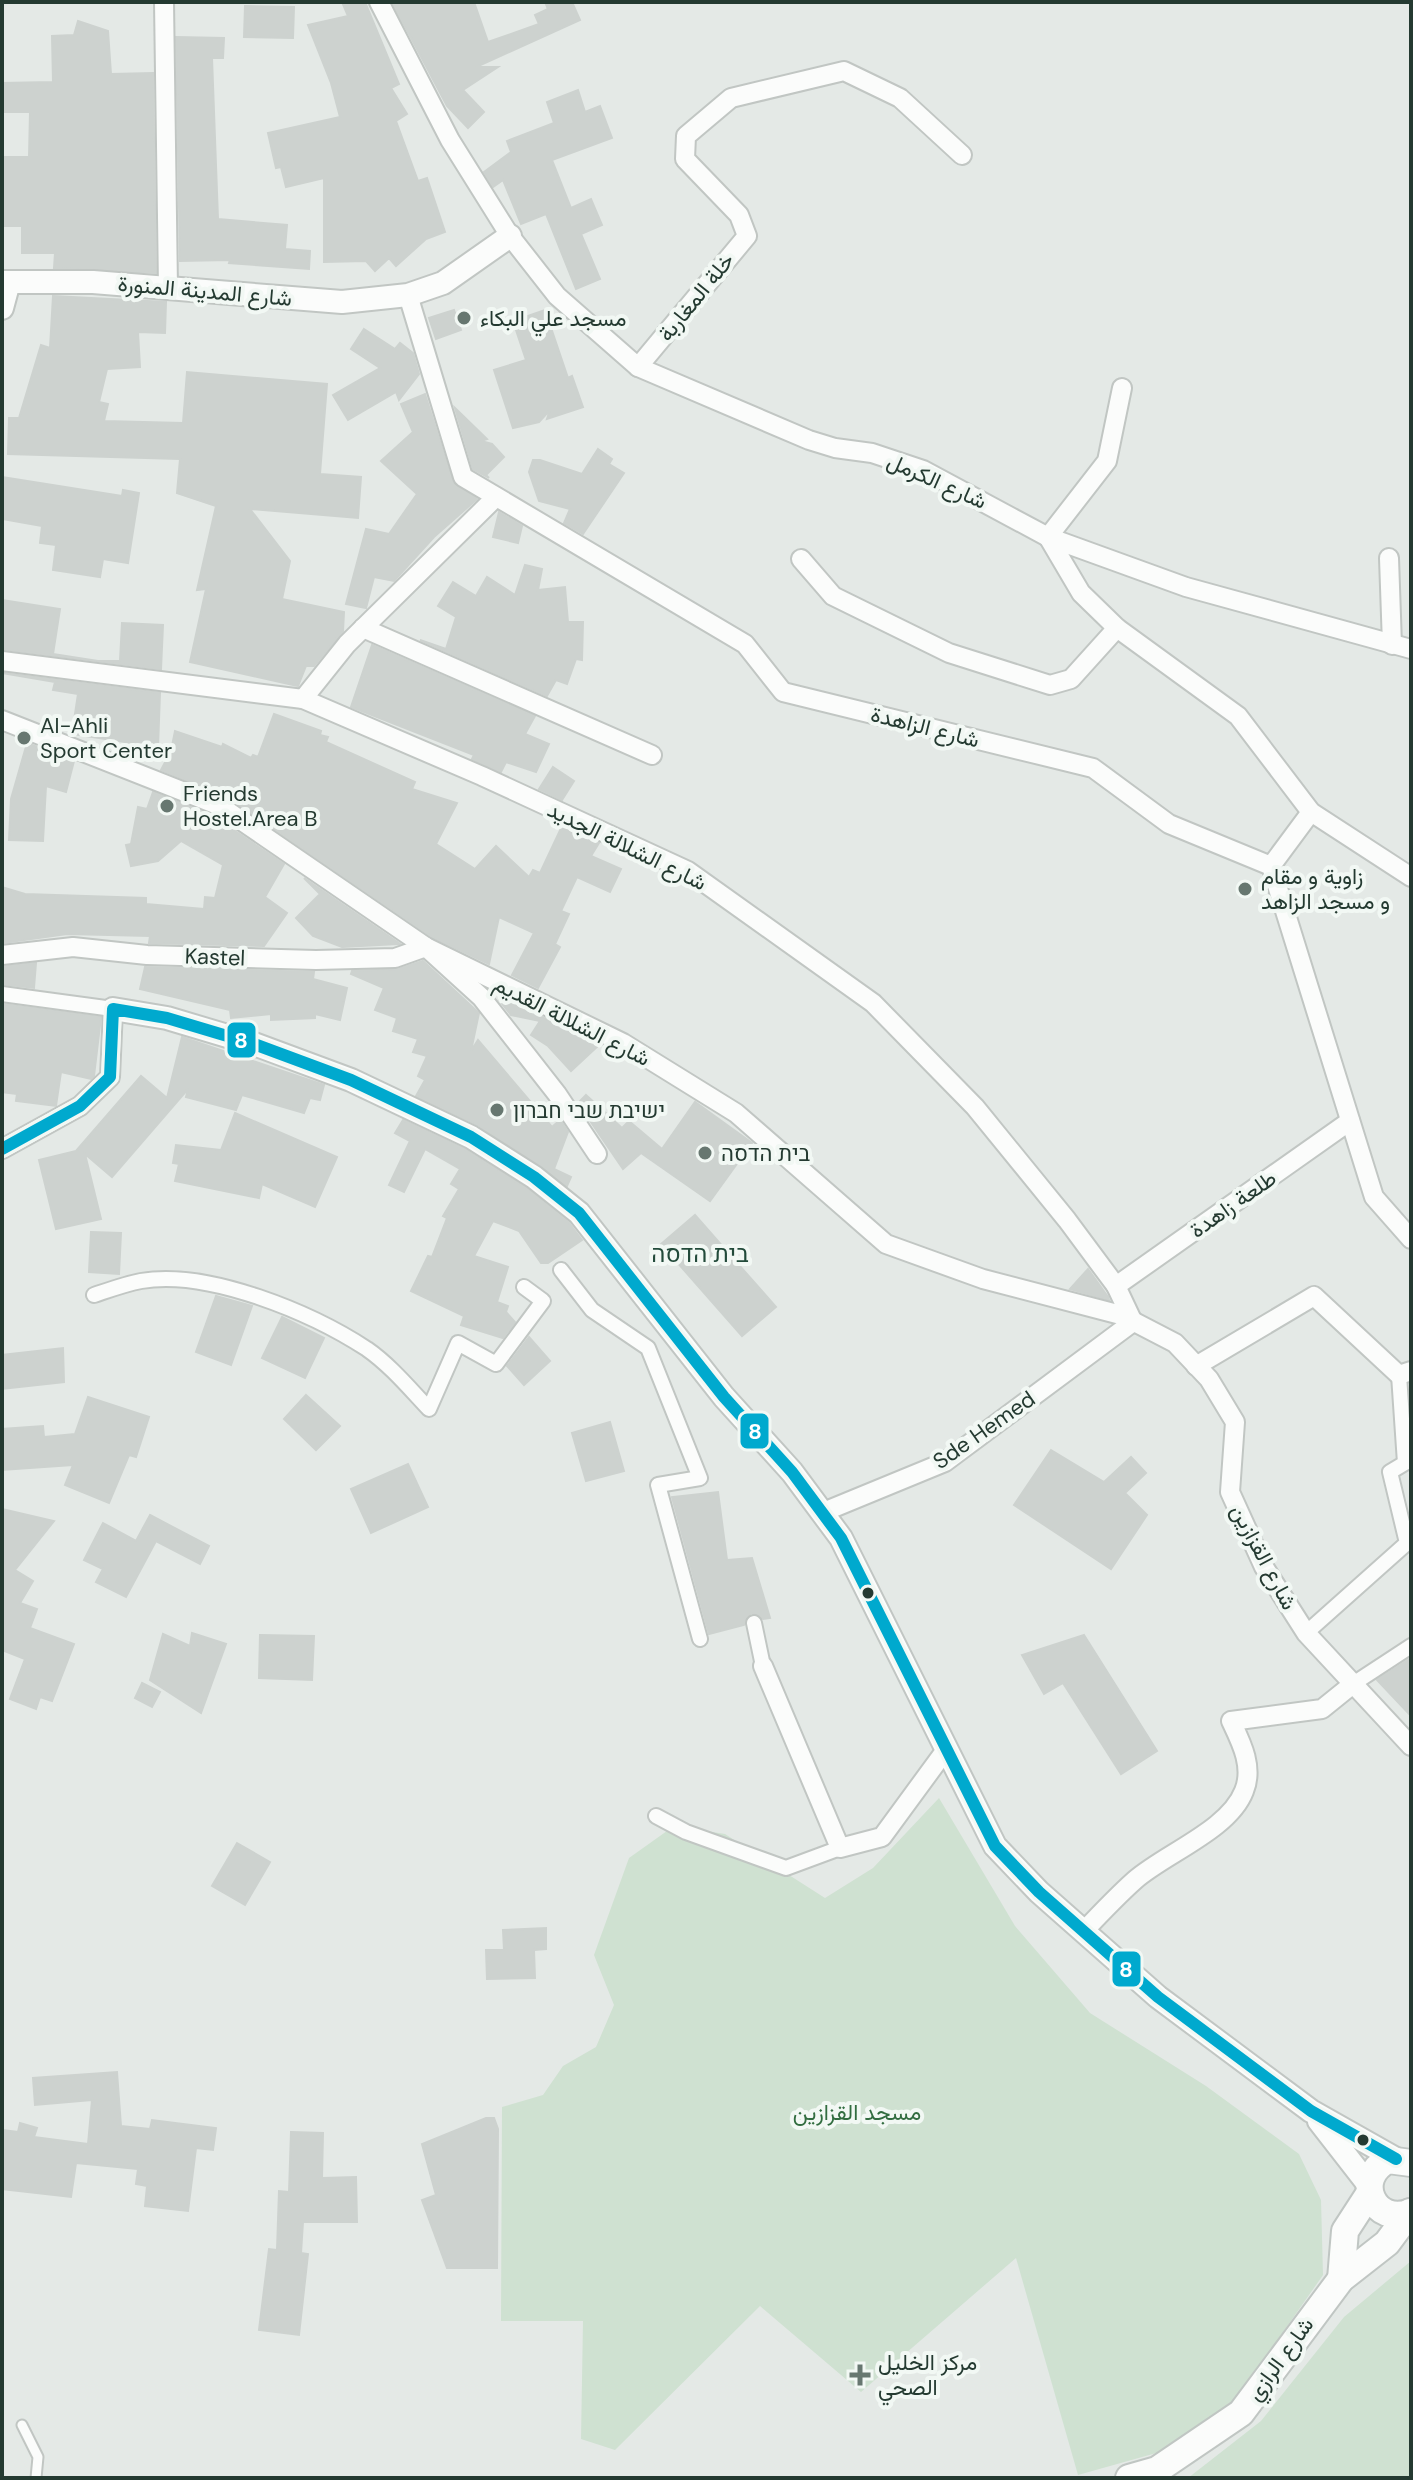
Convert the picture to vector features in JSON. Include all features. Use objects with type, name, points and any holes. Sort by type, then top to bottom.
[{"type":"main road","points":[[1341,2279],[1345,2231],[1381,2164],[1406,2161]]},
{"type":"main road","points":[[1368,2189],[1385,2213],[1411,2212]]},
{"type":"main road","name":"شارع الرازي","points":[[1129,2478],[1158,2474],[1241,2413],[1341,2279],[1387,2243],[1411,2212]]},
{"type":"street","points":[[164,2],[168,288]]},
{"type":"street","name":"شارع الكرمل","points":[[379,2],[450,140],[510,236],[557,296],[638,367],[809,440],[835,448],[872,453],[923,470],[1048,537],[1186,587],[1402,647]]},
{"type":"street","name":"خلة المغاربة","points":[[638,367],[747,236],[739,215],[685,159],[686,136],[731,98],[844,71],[900,98],[962,155]]},
{"type":"street","name":"شارع المدينة المنورة","points":[[6,282],[93,282],[342,302],[408,295],[443,283],[510,236]]},
{"type":"street","points":[[2,308],[6,282]]},
{"type":"street","name":"شارع الزاهدة","points":[[408,295],[463,477],[745,644],[783,692],[1093,768],[1169,824],[1271,866]]},
{"type":"street","points":[[1122,388],[1107,461],[1086,483],[1048,537],[1081,593],[1117,628],[1238,716],[1311,812],[1411,877]]},
{"type":"street","points":[[303,699],[363,628],[496,497]]},
{"type":"street","points":[[1389,558],[1402,647]]},
{"type":"street","points":[[801,559],[833,596],[949,653],[1050,685],[1071,679],[1117,628]]},
{"type":"street","points":[[363,628],[652,755]]},
{"type":"street","name":"شارع الشلالة الجديد","points":[[2,661],[303,699],[482,776],[688,871],[873,1003],[975,1107],[1116,1286],[1133,1322]]},
{"type":"street","name":"شارع الشلالة القديم","points":[[2,720],[220,806],[426,947],[623,1043],[736,1113],[886,1244],[983,1279],[1062,1297],[1133,1322]]},
{"type":"street","points":[[1311,812],[1271,866],[1374,1197],[1411,1239]]},
{"type":"street","name":"Kastel","points":[[2,955],[73,947],[147,955],[316,960],[395,958],[426,947]]},
{"type":"street","points":[[426,947],[481,997],[557,1094],[597,1154]]},
{"type":"street","points":[[2,994],[167,1018],[254,1044],[351,1080],[471,1137],[534,1177],[579,1213],[724,1397],[792,1472],[841,1538],[995,1846],[1083,1932],[1158,1997],[1311,2111],[1406,2161]]},
{"type":"street","points":[[2,1149],[80,1106],[110,1077],[113,1009]]},
{"type":"street","name":"طلعة زاهدة","points":[[1116,1286],[1350,1121]]},
{"type":"street","points":[[561,1270],[592,1310],[648,1348],[700,1478],[658,1485],[700,1639]]},
{"type":"street","points":[[94,1295],[142,1281],[172,1279],[237,1291],[269,1301],[368,1350],[429,1409],[458,1343],[496,1364],[543,1301],[524,1287]]},
{"type":"street","points":[[1196,1366],[1314,1296],[1405,1373],[1405,1463],[1390,1472],[1407,1543],[1306,1633]]},
{"type":"street","name":"شارع القزازين","points":[[1133,1322],[1175,1343],[1196,1366],[1235,1422],[1230,1492],[1264,1567],[1306,1633],[1411,1746]]},
{"type":"street","name":"Sde Hemed","points":[[821,1513],[945,1462],[1133,1322]]},
{"type":"street","points":[[754,1623],[763,1666],[840,1848]]},
{"type":"street","points":[[1083,1932],[1137,1878],[1207,1832],[1244,1792],[1248,1770],[1243,1745],[1231,1721],[1322,1709],[1353,1684],[1411,1646]]},
{"type":"street","points":[[656,1816],[686,1832],[786,1868],[840,1848],[882,1837],[945,1751]]},
{"type":"street","points":[[1311,2111],[1368,2189]]},
{"type":"lane","points":[[22,2425],[38,2457],[36,2478]]},
{"type":"green space","name":"مسجد القزازين","points":[[939,1798],[1015,1926],[1090,2013],[1206,2086],[1299,2154],[1321,2200],[1323,2275],[1237,2398],[1167,2450],[1078,2475],[1016,2258],[861,2392],[760,2306],[615,2450],[581,2439],[583,2321],[501,2321],[502,2107],[543,2095],[563,2066],[596,2047],[614,2005],[594,1955],[629,1858],[674,1826],[725,1834],[825,1898],[873,1868]]},
{"type":"green space","points":[[1411,2261],[1411,2478],[1188,2478],[1261,2421],[1344,2317]]},
{"type":"building","points":[[342,2],[365,2],[399,84],[391,88],[407,114],[396,121],[418,181],[427,178],[445,232],[426,239],[396,266],[389,258],[375,271],[366,261],[324,262],[324,178],[286,187],[281,167],[276,168],[268,133],[340,117],[331,83],[308,25],[348,16]]},
{"type":"building","points":[[392,2],[474,2],[488,42],[539,24],[535,15],[548,9],[545,2],[572,2],[580,20],[476,67],[498,67],[463,90],[484,112],[468,128],[447,106]]},
{"type":"building","points":[[245,6],[294,7],[293,38],[244,37]]},
{"type":"building","points":[[78,21],[108,31],[111,74],[153,73],[156,273],[54,268],[55,253],[22,253],[22,226],[2,226],[2,157],[29,157],[30,112],[2,112],[2,83],[53,82],[52,36],[74,35]]},
{"type":"building","points":[[176,37],[224,38],[223,58],[212,58],[218,219],[287,225],[285,249],[310,251],[309,269],[229,263],[230,260],[180,261]]},
{"type":"building","points":[[578,90],[585,112],[600,106],[612,138],[552,160],[571,208],[591,199],[602,225],[581,234],[600,279],[576,289],[546,214],[521,224],[503,180],[493,187],[484,172],[511,152],[507,141],[554,123],[547,102]]},
{"type":"building","points":[[53,296],[166,302],[165,333],[138,332],[140,367],[107,369],[99,402],[108,404],[104,421],[183,423],[187,372],[327,384],[320,474],[361,477],[358,518],[250,509],[290,561],[282,599],[344,612],[343,631],[314,666],[306,666],[298,686],[190,662],[206,589],[197,590],[216,506],[177,493],[180,459],[8,454],[9,418],[19,418],[41,345],[50,348]]},
{"type":"building","points":[[454,310],[461,330],[436,339],[429,318]]},
{"type":"building","points":[[545,310],[568,378],[572,376],[583,407],[547,419],[550,410],[539,422],[513,428],[494,370],[526,360],[513,321]]},
{"type":"building","points":[[364,329],[395,349],[400,343],[413,353],[419,374],[399,400],[396,392],[348,420],[333,395],[380,368],[351,349]]},
{"type":"building","points":[[425,394],[452,480],[477,499],[434,537],[394,581],[374,577],[366,608],[346,604],[366,529],[389,534],[417,494],[381,461],[413,432],[401,404]]},
{"type":"building","points":[[455,408],[487,439],[481,441],[492,444],[504,457],[486,475],[489,478],[473,469]]},
{"type":"building","points":[[598,449],[612,459],[609,464],[624,473],[583,534],[564,523],[570,509],[539,501],[529,472],[533,460],[540,460],[582,474]]},
{"type":"building","points":[[2,477],[122,496],[123,490],[139,493],[128,563],[103,559],[100,577],[53,570],[56,545],[40,543],[42,526],[2,519]]},
{"type":"building","points":[[499,512],[522,526],[518,543],[493,537]]},
{"type":"building","points":[[525,565],[542,569],[538,590],[565,587],[568,622],[583,622],[582,660],[576,659],[567,684],[556,680],[547,696],[420,640],[446,649],[456,617],[438,606],[453,582],[476,596],[487,577],[515,595]]},
{"type":"building","points":[[2,600],[60,609],[53,654],[98,661],[120,661],[122,623],[163,625],[161,669],[2,649]]},
{"type":"building","points":[[372,645],[535,716],[525,734],[549,744],[536,772],[506,762],[501,772],[472,759],[474,755],[351,707]]},
{"type":"building","points":[[2,673],[160,693],[158,747],[72,734],[78,694],[53,690],[55,682]]},
{"type":"building","points":[[274,714],[321,731],[320,735],[328,737],[326,742],[415,782],[412,789],[457,803],[436,844],[475,869],[496,846],[529,877],[533,870],[540,873],[562,826],[599,843],[591,856],[621,869],[610,892],[577,877],[561,911],[569,914],[555,944],[560,947],[538,988],[512,975],[534,933],[499,917],[489,964],[432,937],[226,796],[161,770],[171,751],[175,731],[222,747],[223,744],[251,758],[253,755],[258,757]]},
{"type":"building","points":[[27,743],[74,761],[66,792],[46,786],[43,841],[9,840],[11,799]]},
{"type":"building","points":[[553,767],[574,781],[562,800],[539,789]]},
{"type":"building","points":[[153,792],[214,817],[284,864],[265,897],[287,913],[264,946],[149,943],[150,936],[67,934],[2,943],[2,887],[25,894],[146,898],[146,904],[204,909],[205,897],[215,898],[223,865],[181,841],[158,861],[131,866],[126,845],[131,844],[138,807],[147,809]]},
{"type":"building","points":[[304,878],[400,944],[342,947],[313,936],[296,918],[320,894]]},
{"type":"building","points":[[423,961],[479,1013],[471,1051],[478,1040],[552,1127],[560,1120],[568,1132],[554,1169],[571,1177],[567,1186],[478,1125],[416,1096],[425,1080],[418,1076],[427,1056],[413,1052],[418,1039],[393,1031],[397,1018],[375,1010],[384,988],[351,974],[352,971],[399,969]]},
{"type":"building","points":[[36,963],[34,988],[2,984],[2,967]]},
{"type":"building","points":[[145,967],[314,972],[313,979],[347,988],[340,1020],[315,1014],[315,1018],[271,1020],[271,1014],[231,1018],[230,1010],[140,989]]},
{"type":"building","points":[[501,997],[599,1045],[571,1071],[548,1046],[531,1035],[540,1021],[511,1015],[499,1000]]},
{"type":"building","points":[[2,1004],[101,1017],[94,1076],[91,1079],[61,1072],[56,1106],[16,1101],[17,1094],[2,1092]]},
{"type":"building","points":[[182,1037],[324,1085],[320,1100],[310,1098],[304,1113],[242,1095],[236,1110],[186,1097],[188,1089],[112,1177],[85,1154],[101,1219],[56,1229],[39,1160],[76,1151],[141,1076],[167,1098]]},
{"type":"building","name":"בית הדסה","points":[[586,1095],[622,1128],[629,1121],[662,1149],[695,1102],[752,1143],[710,1201],[641,1153],[623,1169],[578,1103]]},
{"type":"building","points":[[235,1113],[337,1157],[315,1207],[262,1184],[259,1198],[175,1181],[179,1164],[173,1163],[176,1145],[221,1150]]},
{"type":"building","points":[[403,1120],[464,1149],[526,1188],[569,1223],[582,1240],[548,1263],[541,1263],[519,1231],[493,1221],[474,1256],[508,1267],[497,1302],[508,1306],[506,1312],[515,1322],[503,1338],[461,1325],[464,1316],[411,1291],[428,1256],[432,1257],[447,1218],[443,1216],[459,1189],[451,1184],[460,1169],[425,1149],[404,1192],[389,1185],[410,1141],[395,1133]]},
{"type":"building","points":[[695,1215],[776,1307],[742,1336],[661,1244]]},
{"type":"building","points":[[91,1232],[121,1233],[119,1274],[89,1272]]},
{"type":"building","points":[[1088,1269],[1108,1297],[1109,1300],[1070,1289]]},
{"type":"building","points":[[216,1296],[252,1306],[231,1365],[196,1352]]},
{"type":"building","points":[[282,1317],[324,1338],[305,1378],[262,1358]]},
{"type":"building","points":[[529,1337],[550,1361],[524,1385],[507,1366]]},
{"type":"building","points":[[63,1348],[64,1382],[2,1389],[2,1355]]},
{"type":"building","points":[[306,1395],[340,1426],[316,1450],[284,1419]]},
{"type":"building","points":[[88,1397],[149,1417],[136,1457],[129,1455],[109,1503],[65,1485],[73,1465],[2,1470],[2,1429],[43,1426],[44,1437],[75,1434]]},
{"type":"building","points":[[610,1422],[624,1471],[586,1481],[572,1433]]},
{"type":"building","points":[[1051,1450],[1104,1482],[1131,1457],[1146,1473],[1125,1493],[1147,1515],[1111,1569],[1014,1505]]},
{"type":"building","points":[[408,1464],[428,1507],[371,1533],[351,1489]]},
{"type":"building","points":[[718,1492],[727,1560],[752,1558],[770,1618],[763,1619],[751,1613],[744,1625],[709,1634],[672,1497]]},
{"type":"building","points":[[2,1509],[54,1521],[15,1570],[33,1581],[20,1603],[37,1609],[30,1628],[74,1644],[52,1701],[40,1697],[36,1709],[10,1699],[25,1659],[2,1650]]},
{"type":"building","points":[[150,1515],[209,1546],[200,1564],[156,1541],[126,1597],[96,1582],[103,1569],[84,1560],[103,1523],[136,1541]]},
{"type":"building","points":[[192,1633],[226,1644],[201,1713],[150,1680],[163,1634],[190,1646]]},
{"type":"building","points":[[260,1635],[314,1636],[312,1680],[259,1678]]},
{"type":"building","points":[[1084,1635],[1157,1751],[1121,1774],[1063,1683],[1044,1694],[1022,1655]]},
{"type":"building","points":[[1411,1658],[1411,1716],[1377,1680]]},
{"type":"building","points":[[142,1683],[160,1692],[152,1707],[135,1698]]},
{"type":"building","points":[[237,1843],[270,1862],[245,1905],[212,1886]]},
{"type":"building","points":[[546,1928],[546,1949],[534,1950],[535,1978],[487,1979],[486,1950],[504,1950],[503,1930]]},
{"type":"building","points":[[117,2072],[121,2126],[150,2129],[152,2120],[216,2128],[213,2150],[196,2148],[188,2211],[145,2206],[147,2186],[136,2184],[138,2169],[76,2163],[71,2197],[2,2189],[2,2130],[18,2132],[20,2123],[37,2128],[34,2137],[88,2144],[92,2100],[35,2105],[33,2078]]},
{"type":"building","points":[[486,2118],[494,2118],[498,2129],[497,2268],[447,2268],[422,2200],[436,2195],[422,2144]]},
{"type":"building","points":[[291,2132],[323,2133],[322,2178],[356,2177],[357,2222],[303,2222],[301,2253],[308,2254],[299,2335],[259,2330],[269,2249],[277,2250],[279,2191],[289,2192]]},
{"type":"transit line","name":"8","points":[[2,1149],[80,1106],[110,1077],[113,1009],[167,1018],[254,1044],[351,1080],[471,1137],[534,1177],[579,1213],[724,1397],[792,1472],[841,1538],[995,1846],[1039,1892],[1158,1997],[1311,2111],[1396,2159]]},
{"type":"place","name":"مسجد علي البكاء","points":[[464,318]]},
{"type":"place","name":"Al-Ahli Sport Center","points":[[24,738]]},
{"type":"place","name":"Friends Hostel.Area B","points":[[167,806]]},
{"type":"place","name":"زاوية و مقام و مسجد الزاهد","points":[[1245,889]]},
{"type":"place","name":"ישיבת שבי חברון","points":[[497,1110]]},
{"type":"place","name":"בית הדסה","points":[[705,1153]]},
{"type":"place","name":"مركز الخليل الصحي","points":[[860,2375]]},
{"type":"district","name":"בית הדסה","points":[[700,1253]]}]
